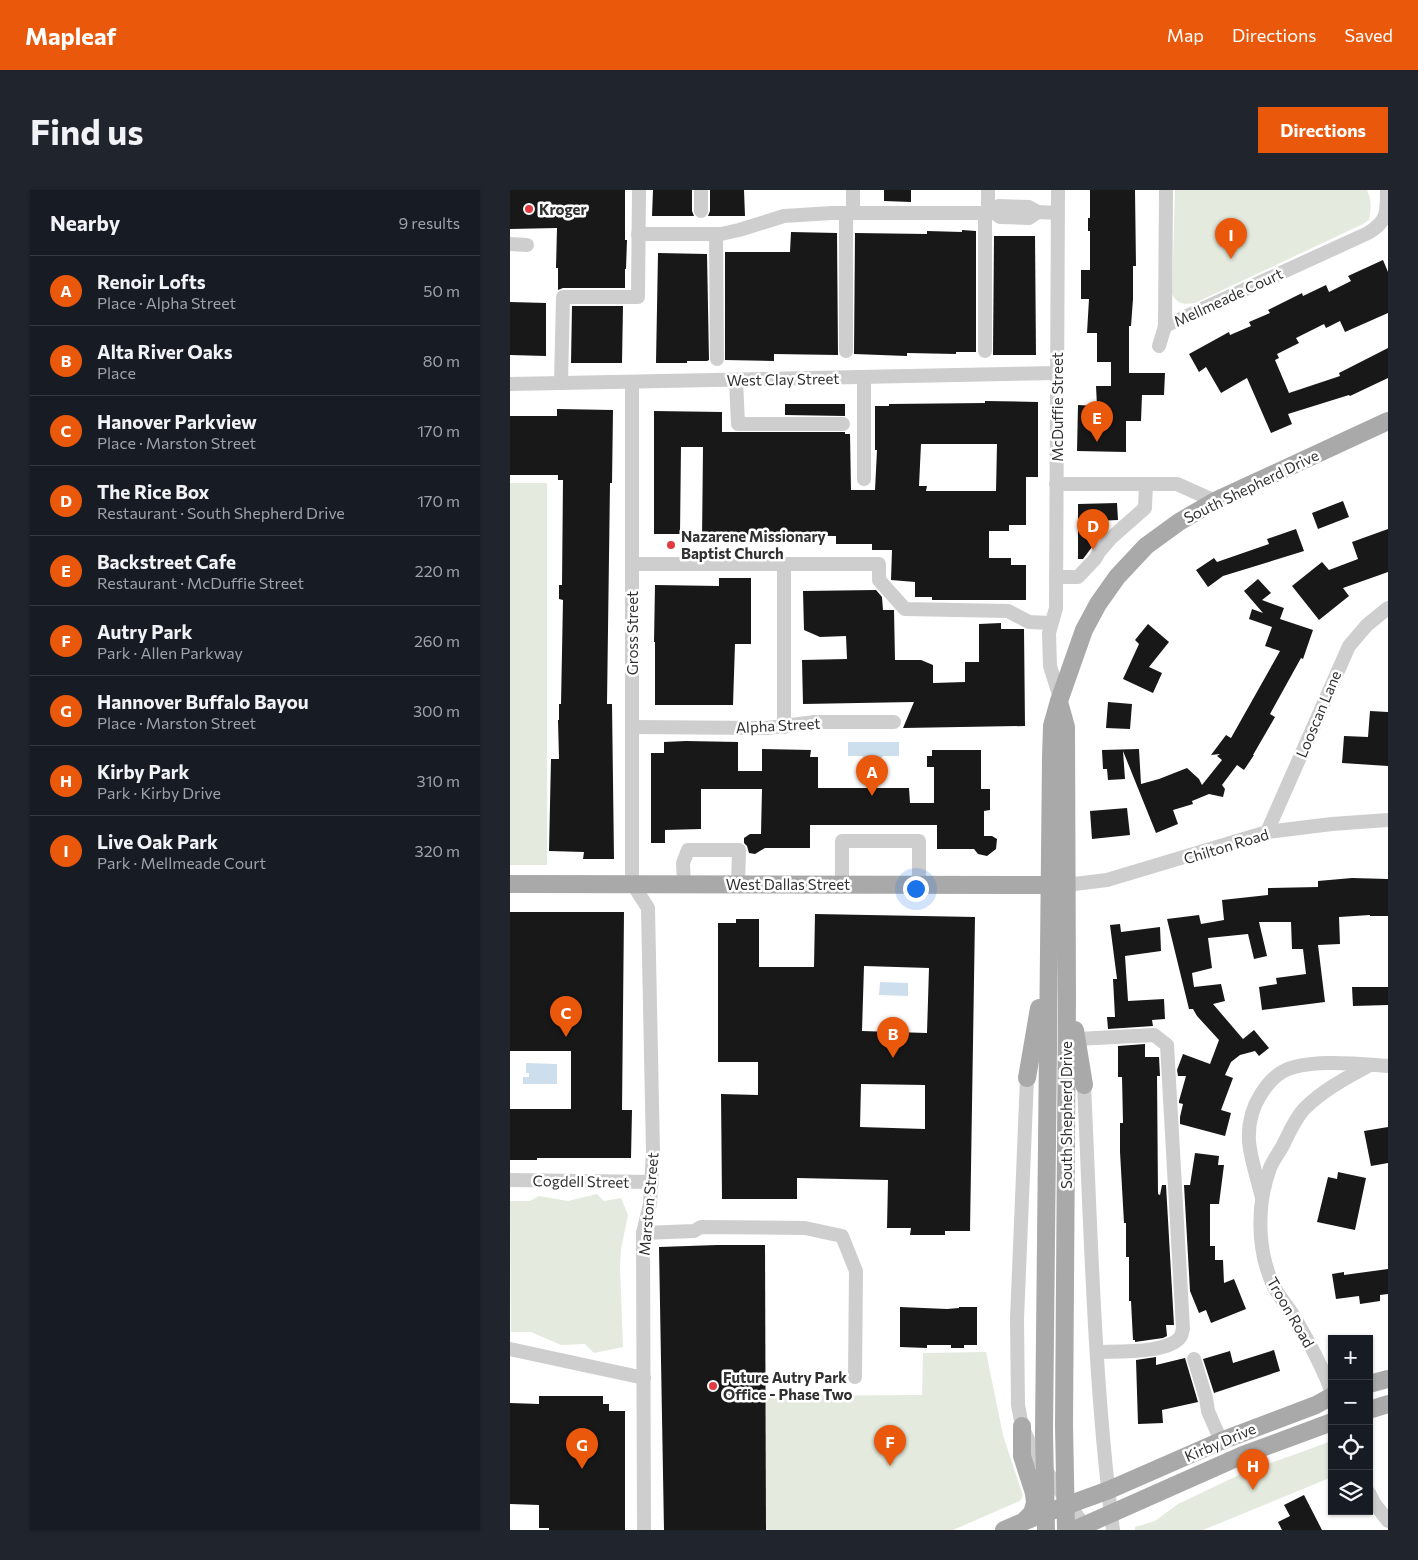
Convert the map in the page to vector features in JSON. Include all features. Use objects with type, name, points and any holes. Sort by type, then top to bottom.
[{"type":"main road","name":"South Shepherd Drive","points":[[1046,1530],[1044,1434],[1048,953],[1058,885],[1066,727],[1060,700],[1084,630],[1098,604],[1117,577],[1146,546],[1178,522],[1215,501],[1388,421]]},
{"type":"main road","name":"West Dallas Street","points":[[510,884],[1058,885]]},
{"type":"main road","name":"South Shepherd Drive","points":[[1058,885],[1067,998],[1064,1425],[1066,1530]]},
{"type":"main road","points":[[1027,1078],[1048,953]]},
{"type":"main road","points":[[1067,998],[1077,1039],[1084,1085]]},
{"type":"main road","points":[[1373,1383],[1388,1379]]},
{"type":"main road","name":"Kirby Drive","points":[[1004,1530],[1109,1490],[1222,1441],[1316,1405],[1328,1397]]},
{"type":"main road","points":[[1373,1409],[1388,1404]]},
{"type":"main road","name":"Kirby Drive","points":[[1082,1528],[1112,1522],[1243,1455],[1328,1423]]},
{"type":"main road","points":[[1022,1426],[1022,1456],[1034,1493],[1035,1504],[1032,1512],[1024,1521]]},
{"type":"street","points":[[561,383],[563,297],[638,297],[639,190]]},
{"type":"street","points":[[701,190],[701,210]]},
{"type":"street","points":[[846,350],[850,213],[853,190]]},
{"type":"street","points":[[985,351],[988,190]]},
{"type":"street","name":"McDuffie Street","points":[[1058,190],[1056,608],[1049,633],[1050,666],[1060,700]]},
{"type":"street","name":"Mellmeade Court","points":[[1166,190],[1165,326],[1372,230],[1383,221],[1387,214],[1387,190]]},
{"type":"street","points":[[638,234],[716,234],[739,230],[784,216],[850,213],[989,213],[1000,217],[1028,218],[1038,212],[1058,213]]},
{"type":"street","points":[[716,234],[717,359]]},
{"type":"street","points":[[510,244],[527,245]]},
{"type":"street","points":[[1159,346],[1165,326]]},
{"type":"street","name":"West Clay Street","points":[[510,384],[1057,373]]},
{"type":"street","points":[[864,377],[864,479]]},
{"type":"street","points":[[736,380],[738,424],[843,424]]},
{"type":"street","name":"Gross Street","points":[[632,382],[632,883]]},
{"type":"street","points":[[1056,484],[1177,484],[1215,501]]},
{"type":"street","points":[[1056,577],[1078,577],[1111,538],[1145,508],[1146,484]]},
{"type":"street","points":[[632,564],[879,564],[879,580],[906,609],[1008,611],[1029,622],[1051,623]]},
{"type":"street","points":[[784,564],[784,727]]},
{"type":"street","points":[[882,603],[900,603]]},
{"type":"street","name":"Looscan Lane","points":[[1267,832],[1349,646],[1367,625],[1388,608]]},
{"type":"street","name":"Alpha Street","points":[[632,727],[767,728],[815,722],[894,722]]},
{"type":"street","name":"Chilton Road","points":[[1058,885],[1107,880],[1267,832],[1332,824],[1388,820]]},
{"type":"street","points":[[842,884],[842,841],[920,841],[919,884]]},
{"type":"street","points":[[684,884],[683,862],[688,850],[739,850],[738,884]]},
{"type":"street","name":"Marston Street","points":[[632,883],[648,908],[653,1152],[650,1204],[643,1232],[644,1530]]},
{"type":"street","points":[[1077,1039],[1154,1035],[1167,1045],[1183,1329],[1181,1337],[1173,1343],[1156,1350],[1097,1352]]},
{"type":"street","name":"Troon Road","points":[[1262,1199],[1250,1149],[1250,1120],[1256,1101],[1268,1083],[1282,1072],[1294,1067],[1323,1064],[1388,1066]]},
{"type":"street","name":"Troon Road","points":[[1328,1381],[1311,1345],[1271,1282],[1263,1253],[1262,1199],[1270,1168],[1292,1126],[1303,1111],[1319,1095],[1370,1065]]},
{"type":"street","points":[[1027,1078],[1017,1319],[1018,1405],[1022,1426],[1034,1453],[1070,1504],[1082,1528]]},
{"type":"street","points":[[1084,1085],[1097,1352],[1112,1522]]},
{"type":"street","name":"Cogdell Street","points":[[510,1180],[652,1182]]},
{"type":"street","points":[[643,1232],[694,1231],[701,1227],[805,1228],[842,1236],[856,1270],[855,1377]]},
{"type":"street","points":[[510,1349],[644,1378]]},
{"type":"street","points":[[1194,1359],[1208,1411],[1222,1441]]},
{"type":"street","points":[[1373,1501],[1388,1521]]},
{"type":"shaded area","points":[[1175,190],[1367,190],[1370,201],[1369,220],[1195,303],[1184,304],[1176,300],[1172,294]]},
{"type":"shaded area","points":[[510,483],[547,483],[547,865],[510,865]]},
{"type":"shaded area","points":[[597,1194],[604,1201],[621,1198],[628,1215],[621,1249],[620,1268],[623,1347],[594,1353],[585,1344],[561,1345],[531,1332],[511,1332],[510,1201],[530,1201],[539,1196],[568,1201]]},
{"type":"shaded area","points":[[986,1352],[1003,1435],[1023,1496],[1020,1501],[953,1530],[766,1530],[766,1396],[922,1395],[923,1353]]},
{"type":"shaded area","points":[[1328,1442],[1328,1479],[1203,1530],[1135,1530],[1135,1527],[1155,1521],[1178,1504],[1243,1473]]},
{"type":"water","points":[[848,742],[899,742],[899,756],[864,759],[863,756],[848,756]]},
{"type":"water","points":[[880,982],[908,983],[908,996],[879,995]]},
{"type":"water","points":[[526,1063],[557,1064],[557,1084],[523,1084],[523,1077],[529,1077],[529,1073],[526,1073]]},
{"type":"building","points":[[510,190],[625,190],[625,240],[627,240],[625,288],[563,288],[558,290],[558,268],[556,268],[557,228],[510,229]]},
{"type":"building","points":[[653,190],[692,190],[692,211],[694,216],[652,216]]},
{"type":"building","points":[[710,190],[744,190],[745,216],[708,216],[710,211]]},
{"type":"building","points":[[884,190],[911,190],[911,202],[884,201]]},
{"type":"building","points":[[1090,190],[1135,190],[1136,266],[1133,266],[1133,299],[1131,326],[1129,326],[1129,373],[1165,373],[1164,395],[1142,395],[1141,421],[1126,421],[1126,452],[1077,451],[1078,405],[1097,406],[1096,386],[1111,386],[1111,362],[1097,362],[1097,333],[1087,333],[1089,299],[1081,299],[1081,270],[1090,270],[1088,218],[1090,218]]},
{"type":"building","points":[[962,230],[976,231],[976,352],[956,352],[956,354],[907,353],[907,356],[854,354],[855,233],[927,234],[927,231],[962,232]]},
{"type":"building","points":[[791,232],[837,233],[838,355],[774,354],[774,361],[725,360],[725,252],[790,252]]},
{"type":"building","points":[[994,236],[1035,236],[1036,355],[993,355]]},
{"type":"building","points":[[658,253],[707,254],[709,360],[707,361],[656,363]]},
{"type":"building","points":[[1383,260],[1388,272],[1388,313],[1345,332],[1340,321],[1326,328],[1324,324],[1296,338],[1299,343],[1277,354],[1279,358],[1275,360],[1289,393],[1340,376],[1339,373],[1388,348],[1388,378],[1350,396],[1288,414],[1292,424],[1271,433],[1247,378],[1221,393],[1206,367],[1199,372],[1189,354],[1229,332],[1230,335],[1251,326],[1249,322],[1270,313],[1268,310],[1302,293],[1303,296],[1326,285],[1329,292],[1351,281],[1348,276]]},
{"type":"building","points":[[510,302],[546,303],[546,356],[510,355]]},
{"type":"building","points":[[572,306],[623,306],[622,363],[571,363]]},
{"type":"building","points":[[985,401],[1038,402],[1038,477],[1026,477],[1026,525],[1009,525],[1009,531],[989,531],[989,558],[1011,558],[1011,565],[1026,565],[1026,600],[932,600],[932,597],[915,597],[915,582],[891,580],[892,550],[872,550],[872,544],[836,544],[836,536],[733,535],[733,542],[702,541],[703,447],[681,447],[680,534],[654,534],[654,411],[722,412],[722,432],[845,432],[845,434],[850,434],[851,490],[875,490],[877,450],[875,450],[875,406],[889,406],[889,404],[985,403]],"holes":[[[921,444],[997,444],[996,491],[926,491],[927,486],[919,486]]]},
{"type":"building","points":[[785,404],[845,404],[845,416],[785,415]]},
{"type":"building","points":[[557,409],[613,410],[612,483],[610,483],[607,704],[612,704],[614,859],[583,859],[584,852],[549,851],[551,759],[559,759],[558,720],[559,704],[561,704],[563,600],[559,599],[559,585],[562,585],[563,480],[558,480],[558,475],[510,475],[510,416],[557,416]]},
{"type":"building","points":[[1343,501],[1349,517],[1318,529],[1312,513]]},
{"type":"building","points":[[1117,503],[1118,520],[1095,521],[1095,543],[1083,559],[1078,559],[1078,504]]},
{"type":"building","points":[[1296,529],[1304,551],[1223,576],[1208,587],[1196,570],[1214,558],[1217,562],[1269,544],[1267,539]]},
{"type":"building","points":[[1388,529],[1388,572],[1343,588],[1349,596],[1319,620],[1292,586],[1322,562],[1329,570],[1358,559],[1352,542]]},
{"type":"building","points":[[719,578],[751,578],[751,644],[735,644],[733,705],[655,705],[655,585],[719,586]]},
{"type":"building","points":[[1258,579],[1271,593],[1262,600],[1284,608],[1280,619],[1313,630],[1303,659],[1301,658],[1270,714],[1275,717],[1254,755],[1244,770],[1237,765],[1222,785],[1225,789],[1223,797],[1209,794],[1192,801],[1193,804],[1173,810],[1178,824],[1156,833],[1123,751],[1125,779],[1108,780],[1107,769],[1103,769],[1102,750],[1139,749],[1141,784],[1187,768],[1199,779],[1202,785],[1222,760],[1217,756],[1220,754],[1211,755],[1226,735],[1231,738],[1280,651],[1265,646],[1272,627],[1249,619],[1252,609],[1263,613],[1244,591]]},
{"type":"building","points":[[876,590],[882,597],[883,610],[894,610],[895,660],[921,660],[933,665],[933,683],[965,682],[965,662],[979,662],[979,624],[1001,623],[1001,629],[1024,629],[1025,726],[903,728],[914,702],[803,704],[802,660],[847,659],[846,636],[820,637],[804,630],[803,591]]},
{"type":"building","points":[[1148,624],[1169,642],[1149,667],[1162,673],[1153,693],[1123,679],[1139,644],[1135,640]]},
{"type":"building","points":[[1108,702],[1132,704],[1130,729],[1106,728]]},
{"type":"building","points":[[1370,711],[1388,712],[1388,766],[1342,763],[1344,736],[1368,737]]},
{"type":"building","points":[[664,742],[738,742],[738,771],[762,771],[762,749],[811,750],[810,757],[818,757],[818,788],[909,788],[910,803],[934,803],[934,767],[927,767],[927,756],[932,756],[932,750],[981,750],[981,789],[990,789],[990,810],[984,811],[984,836],[992,836],[997,839],[996,849],[987,856],[978,854],[974,849],[937,849],[937,825],[810,825],[810,848],[765,848],[755,854],[749,853],[744,843],[744,838],[750,834],[761,834],[762,789],[701,789],[701,829],[665,830],[665,843],[651,843],[651,753],[664,753]]},
{"type":"building","points":[[1127,808],[1130,835],[1092,839],[1090,811]]},
{"type":"building","points":[[1352,878],[1388,879],[1388,916],[1339,917],[1340,944],[1318,945],[1325,1002],[1262,1010],[1259,987],[1277,984],[1276,978],[1306,974],[1303,949],[1292,949],[1291,922],[1259,922],[1267,956],[1254,959],[1248,934],[1208,938],[1212,968],[1192,973],[1194,987],[1221,984],[1225,1001],[1213,1004],[1243,1039],[1254,1030],[1269,1048],[1259,1056],[1255,1051],[1240,1055],[1231,1062],[1225,1075],[1233,1078],[1221,1110],[1231,1113],[1225,1136],[1180,1124],[1183,1104],[1179,1103],[1179,1101],[1186,1076],[1178,1076],[1177,1070],[1183,1054],[1210,1064],[1219,1040],[1193,1009],[1189,1009],[1167,919],[1199,915],[1201,924],[1224,920],[1222,900],[1268,895],[1268,888],[1318,887],[1318,881]]},
{"type":"building","points":[[510,912],[624,912],[622,1110],[632,1110],[631,1158],[537,1158],[537,1160],[510,1160],[510,1109],[571,1109],[571,1051],[510,1051]]},
{"type":"building","points":[[815,914],[975,917],[970,1231],[945,1231],[945,1235],[910,1235],[911,1228],[887,1228],[888,1180],[797,1178],[797,1199],[722,1199],[721,1094],[758,1095],[758,1062],[718,1062],[718,923],[736,923],[736,919],[759,919],[759,967],[814,967]],"holes":[[[864,966],[929,968],[927,1033],[862,1031]],[[861,1084],[925,1085],[925,1129],[860,1127]]]},
{"type":"building","points":[[1120,924],[1121,932],[1160,927],[1161,951],[1125,956],[1128,1001],[1164,999],[1165,1019],[1152,1020],[1153,1026],[1108,1029],[1107,1017],[1115,1017],[1113,979],[1117,979],[1110,925]]},
{"type":"building","points":[[1352,987],[1388,987],[1388,1005],[1353,1006]]},
{"type":"building","points":[[1145,1044],[1145,1057],[1159,1057],[1160,1076],[1157,1076],[1158,1194],[1160,1195],[1162,1185],[1166,1185],[1174,1325],[1166,1325],[1167,1336],[1163,1338],[1135,1342],[1133,1340],[1131,1301],[1129,1301],[1129,1257],[1126,1257],[1126,1223],[1124,1223],[1120,1152],[1120,1123],[1123,1123],[1122,1077],[1118,1077],[1118,1046]]},
{"type":"building","points":[[1388,1127],[1388,1163],[1371,1166],[1364,1131]]},
{"type":"building","points":[[1195,1153],[1219,1156],[1218,1165],[1224,1165],[1219,1204],[1210,1204],[1210,1246],[1215,1246],[1215,1260],[1223,1260],[1224,1283],[1234,1279],[1246,1309],[1211,1323],[1206,1310],[1199,1313],[1190,1291],[1184,1185],[1190,1185]]},
{"type":"building","points":[[1338,1172],[1366,1178],[1355,1230],[1317,1222],[1328,1177],[1337,1179]]},
{"type":"building","name":"Future Autry Park Office - Phase Two","points":[[765,1245],[766,1530],[664,1530],[659,1247]]},
{"type":"building","points":[[1388,1269],[1388,1294],[1380,1295],[1380,1301],[1360,1304],[1359,1296],[1336,1299],[1332,1274],[1344,1272],[1344,1275]]},
{"type":"building","points":[[900,1307],[947,1309],[977,1307],[977,1345],[964,1345],[964,1348],[951,1348],[951,1345],[927,1345],[927,1348],[900,1347]]},
{"type":"building","points":[[1274,1350],[1280,1371],[1214,1393],[1203,1359],[1230,1351],[1233,1363]]},
{"type":"building","points":[[1156,1357],[1156,1365],[1185,1358],[1198,1402],[1162,1410],[1163,1423],[1138,1424],[1136,1360]]},
{"type":"building","points":[[539,1396],[603,1396],[603,1404],[609,1404],[609,1411],[625,1411],[625,1530],[549,1530],[549,1528],[539,1528],[539,1505],[510,1504],[510,1403],[539,1404]]},
{"type":"building","points":[[1304,1495],[1322,1530],[1282,1530],[1278,1522],[1290,1516],[1284,1505]]},
{"type":"place","name":"Kroger","points":[[529,209]]},
{"type":"place","name":"Live Oak Park","points":[[1231,259]]},
{"type":"place","name":"Backstreet Cafe","points":[[1097,442]]},
{"type":"place","name":"Nazarene Missionary Baptist Church","points":[[671,545]]},
{"type":"place","name":"The Rice Box","points":[[1093,550]]},
{"type":"place","name":"Renoir Lofts","points":[[872,796]]},
{"type":"place","name":"Hanover Parkview","points":[[566,1037]]},
{"type":"place","name":"Alta River Oaks","points":[[893,1058]]},
{"type":"place","name":"Future Autry Park Office - Phase Two","points":[[713,1386]]},
{"type":"place","name":"Autry Park","points":[[890,1466]]},
{"type":"place","name":"Hannover Buffalo Bayou","points":[[582,1469]]},
{"type":"place","name":"Kirby Park","points":[[1253,1490]]}]
